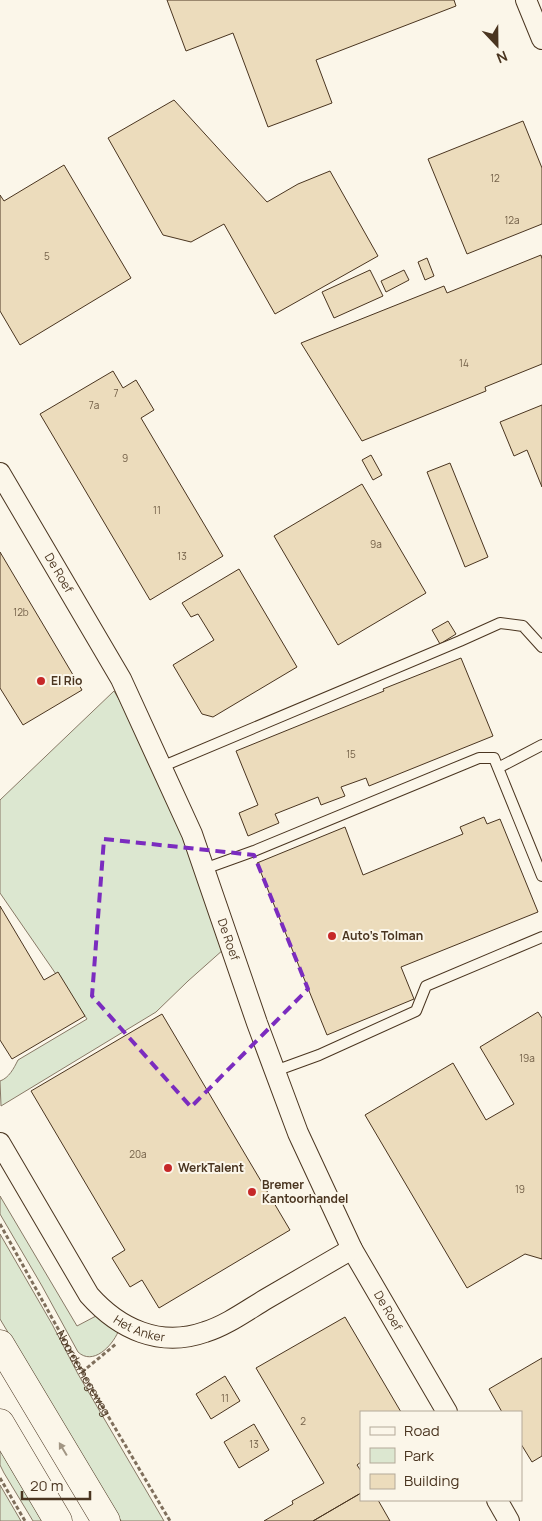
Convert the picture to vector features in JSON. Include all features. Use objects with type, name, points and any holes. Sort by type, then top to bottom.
[{"type":"main road","points":[[0,1344],[106,1521]]},
{"type":"main road","points":[[0,1423],[58,1521]]},
{"type":"street","points":[[526,0],[542,39]]},
{"type":"street","name":"De Roef","points":[[0,473],[121,680],[192,834],[298,1133],[352,1249],[445,1411]]},
{"type":"street","name":"Het Anker","points":[[0,1143],[89,1295],[102,1310],[130,1328],[160,1337],[178,1338],[205,1333],[352,1249]]},
{"type":"street","points":[[498,1501],[509,1521]]},
{"type":"lane","points":[[161,767],[500,623],[523,626],[542,647]]},
{"type":"lane","points":[[498,768],[542,745]]},
{"type":"lane","points":[[204,869],[263,848],[479,758],[494,758],[542,876]]},
{"type":"lane","points":[[275,1071],[416,1012],[426,986],[542,936]]},
{"type":"path","name":"Noorderhogeweg","points":[[0,1224],[82,1372],[170,1521]]},
{"type":"path","points":[[82,1372],[112,1348],[130,1328]]},
{"type":"path","points":[[0,1478],[25,1521]]},
{"type":"highlighted area","points":[[104,839],[254,855],[308,989],[191,1107],[92,996]]},
{"type":"green space","points":[[114,691],[140,735],[167,789],[224,949],[156,1012],[1,1106],[0,1081],[9,1075],[18,1060],[87,1019],[0,893],[0,800]]},
{"type":"green space","points":[[0,1196],[77,1326],[96,1316],[118,1332],[107,1348],[96,1356],[84,1356],[78,1352],[0,1214]]},
{"type":"green space","points":[[0,1234],[52,1324],[78,1374],[164,1521],[121,1521],[0,1319]]},
{"type":"green space","points":[[0,1447],[44,1521],[33,1521],[4,1473],[0,1465]]},
{"type":"green space","points":[[0,1485],[21,1521],[0,1521]]},
{"type":"building","points":[[167,0],[454,0],[456,6],[316,60],[332,103],[268,127],[233,33],[186,51]]},
{"type":"building","points":[[174,100],[267,202],[298,184],[330,171],[378,256],[275,314],[224,224],[191,242],[163,235],[108,138]]},
{"type":"building","points":[[523,121],[542,168],[542,224],[467,254],[428,159]]},
{"type":"building","points":[[64,165],[131,278],[20,345],[0,311],[0,195],[4,201]]},
{"type":"building","points":[[541,255],[542,364],[485,387],[486,391],[362,441],[301,343],[444,286],[447,293]]},
{"type":"building","points":[[427,258],[434,276],[425,280],[418,262]]},
{"type":"building","points":[[370,270],[383,296],[334,318],[322,292]]},
{"type":"building","points":[[404,270],[409,280],[386,292],[381,281]]},
{"type":"building","points":[[113,371],[123,388],[136,380],[154,410],[141,418],[223,556],[150,600],[40,414]]},
{"type":"building","points":[[542,405],[542,487],[527,450],[514,456],[500,422]]},
{"type":"building","points":[[371,455],[382,475],[373,480],[362,460]]},
{"type":"building","points":[[450,463],[488,557],[465,567],[427,472]]},
{"type":"building","points":[[362,484],[426,593],[338,645],[274,536]]},
{"type":"building","points":[[0,552],[82,690],[23,725],[0,688]]},
{"type":"building","points":[[239,569],[297,667],[213,717],[202,714],[173,665],[214,640],[198,614],[191,617],[182,603]]},
{"type":"building","points":[[448,621],[456,634],[440,644],[432,630]]},
{"type":"building","points":[[461,658],[493,736],[369,786],[366,778],[341,787],[345,796],[321,805],[318,797],[275,814],[279,823],[248,836],[239,813],[258,805],[236,751]]},
{"type":"building","points":[[484,817],[487,824],[500,819],[538,912],[401,967],[414,999],[327,1035],[257,863],[345,827],[363,875],[463,834],[460,827]]},
{"type":"building","points":[[0,906],[44,980],[58,972],[85,1016],[12,1059],[0,1040]]},
{"type":"building","points":[[538,1012],[542,1018],[542,1259],[525,1254],[467,1288],[365,1115],[453,1063],[486,1120],[514,1104],[480,1047]]},
{"type":"building","points":[[162,1014],[290,1230],[159,1308],[142,1280],[130,1287],[112,1258],[125,1250],[31,1091]]},
{"type":"building","points":[[345,1317],[400,1411],[360,1411],[360,1463],[357,1465],[360,1470],[360,1494],[313,1521],[264,1521],[293,1504],[292,1501],[324,1483],[256,1368]]},
{"type":"building","points":[[542,1358],[542,1456],[532,1462],[522,1446],[522,1411],[501,1411],[489,1389]]},
{"type":"building","points":[[225,1376],[240,1401],[211,1419],[196,1394]]},
{"type":"building","points":[[254,1424],[269,1450],[239,1468],[224,1442]]},
{"type":"building","points":[[360,1494],[360,1501],[379,1501],[390,1521],[313,1521]]},
{"type":"place","name":"El Rio","points":[[41,681]]},
{"type":"place","name":"Auto's Tolman","points":[[332,936]]},
{"type":"place","name":"WerkTalent","points":[[168,1168]]},
{"type":"place","name":"Bremer Kantoorhandel","points":[[252,1192]]}]
